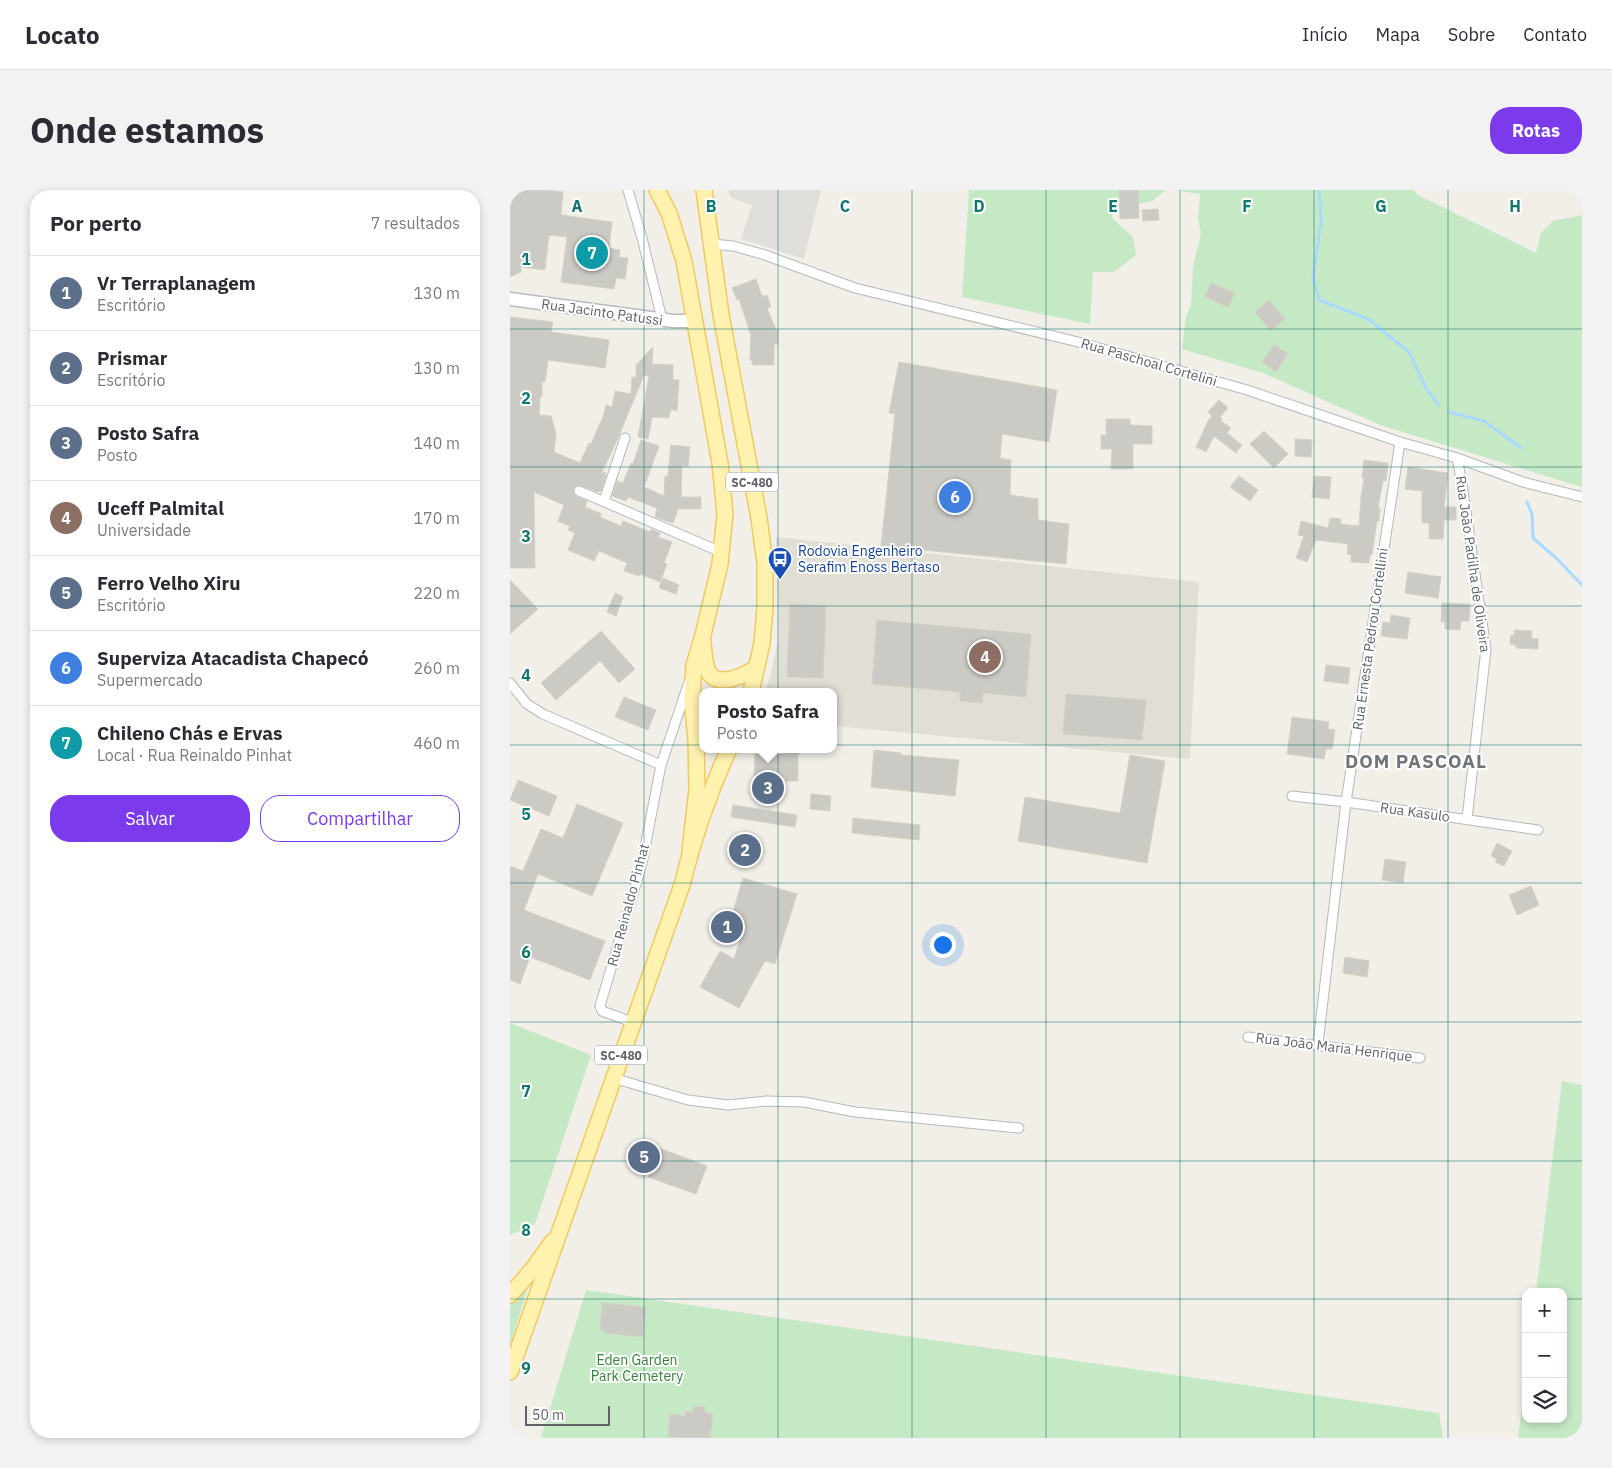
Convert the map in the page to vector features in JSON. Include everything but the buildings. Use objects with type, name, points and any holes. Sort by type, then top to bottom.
[{"type":"main road","points":[[657,190],[669,213],[684,262],[720,463],[725,514],[720,564],[694,665],[692,699],[696,740],[697,789],[690,850]]},
{"type":"main road","name":"SC-480","points":[[704,190],[721,315],[762,546],[765,607],[752,688]]},
{"type":"main road","points":[[703,635],[704,657],[710,674],[718,679],[744,676],[756,668]]},
{"type":"main road","name":"SC-480","points":[[510,1372],[632,1022],[682,885],[690,850],[727,753]]},
{"type":"main road","name":"SC-480","points":[[510,1295],[532,1270],[562,1226]]},
{"type":"street","points":[[628,190],[662,319]]},
{"type":"street","name":"Rua Paschoal Cortelini","points":[[712,244],[733,246],[758,253],[855,288],[1078,342],[1247,390],[1400,442],[1457,458],[1523,482],[1582,497]]},
{"type":"street","name":"Rua Jacinto Patussi","points":[[510,299],[673,321],[694,321]]},
{"type":"street","points":[[604,501],[625,438]]},
{"type":"street","name":"Rua Ernesta Pedrou Cortellini","points":[[1318,1044],[1346,802],[1400,442]]},
{"type":"street","name":"Rua João Padilha de Oliveira","points":[[1457,458],[1486,649],[1467,819]]},
{"type":"street","points":[[579,491],[721,552]]},
{"type":"street","points":[[510,682],[527,704],[543,714],[661,765],[694,665]]},
{"type":"street","name":"Rua Reinaldo Pinhat","points":[[632,1022],[602,1012],[600,1006],[642,863],[661,765]]},
{"type":"street","name":"Rua Kasulo","points":[[1292,796],[1538,830]]},
{"type":"street","name":"Rua João Maria Henrique","points":[[1248,1037],[1318,1044],[1420,1058]]},
{"type":"street","points":[[613,1078],[688,1100],[728,1105],[766,1101],[804,1102],[855,1112],[1019,1128]]},
{"type":"shaded area","points":[[728,190],[821,190],[804,259],[741,239],[752,205],[731,198]]},
{"type":"shaded area","points":[[776,537],[1199,582],[1190,759],[837,726],[837,688],[766,688],[779,636]]},
{"type":"green space","points":[[969,190],[1166,190],[1152,201],[1111,209],[1113,219],[1133,237],[1136,255],[1114,272],[1093,272],[1090,324],[962,297]]},
{"type":"green space","points":[[1176,190],[1413,190],[1420,196],[1536,253],[1541,233],[1553,221],[1582,215],[1582,487],[1380,425],[1263,373],[1182,349],[1186,317],[1191,305],[1193,267],[1201,234],[1198,218],[1200,194]]},
{"type":"green space","points":[[510,1023],[591,1055],[535,1224],[510,1235]]},
{"type":"green space","points":[[1562,1081],[1582,1085],[1582,1438],[1518,1438],[1522,1407],[1522,1423],[1567,1423],[1567,1288],[1536,1288]]},
{"type":"green space","points":[[528,1287],[510,1345],[510,1306]]},
{"type":"green space","name":"Eden Garden Park Cemetery","points":[[586,1290],[1439,1413],[1443,1438],[541,1438]]},
{"type":"waterway","points":[[1319,190],[1321,221],[1313,278],[1319,300],[1368,319],[1409,352],[1426,388],[1439,405]]},
{"type":"waterway","points":[[1449,412],[1484,421],[1521,448]]},
{"type":"waterway","points":[[1527,502],[1532,514],[1533,538],[1582,585]]},
{"type":"place","name":"Chileno Chás e Ervas","points":[[592,253]]},
{"type":"place","name":"Superviza Atacadista Chapecó","points":[[955,497]]},
{"type":"place","name":"Rodovia Engenheiro Serafim Enoss Bertaso","points":[[780,580]]},
{"type":"place","name":"Uceff Palmital","points":[[985,657]]},
{"type":"place","name":"Posto Safra","points":[[768,788]]},
{"type":"place","name":"Prismar","points":[[745,850]]},
{"type":"place","name":"Vr Terraplanagem","points":[[727,927]]},
{"type":"place","name":"Ferro Velho Xiru","points":[[644,1157]]},
{"type":"district","name":"DOM PASCOAL","points":[[1416,761]]}]
